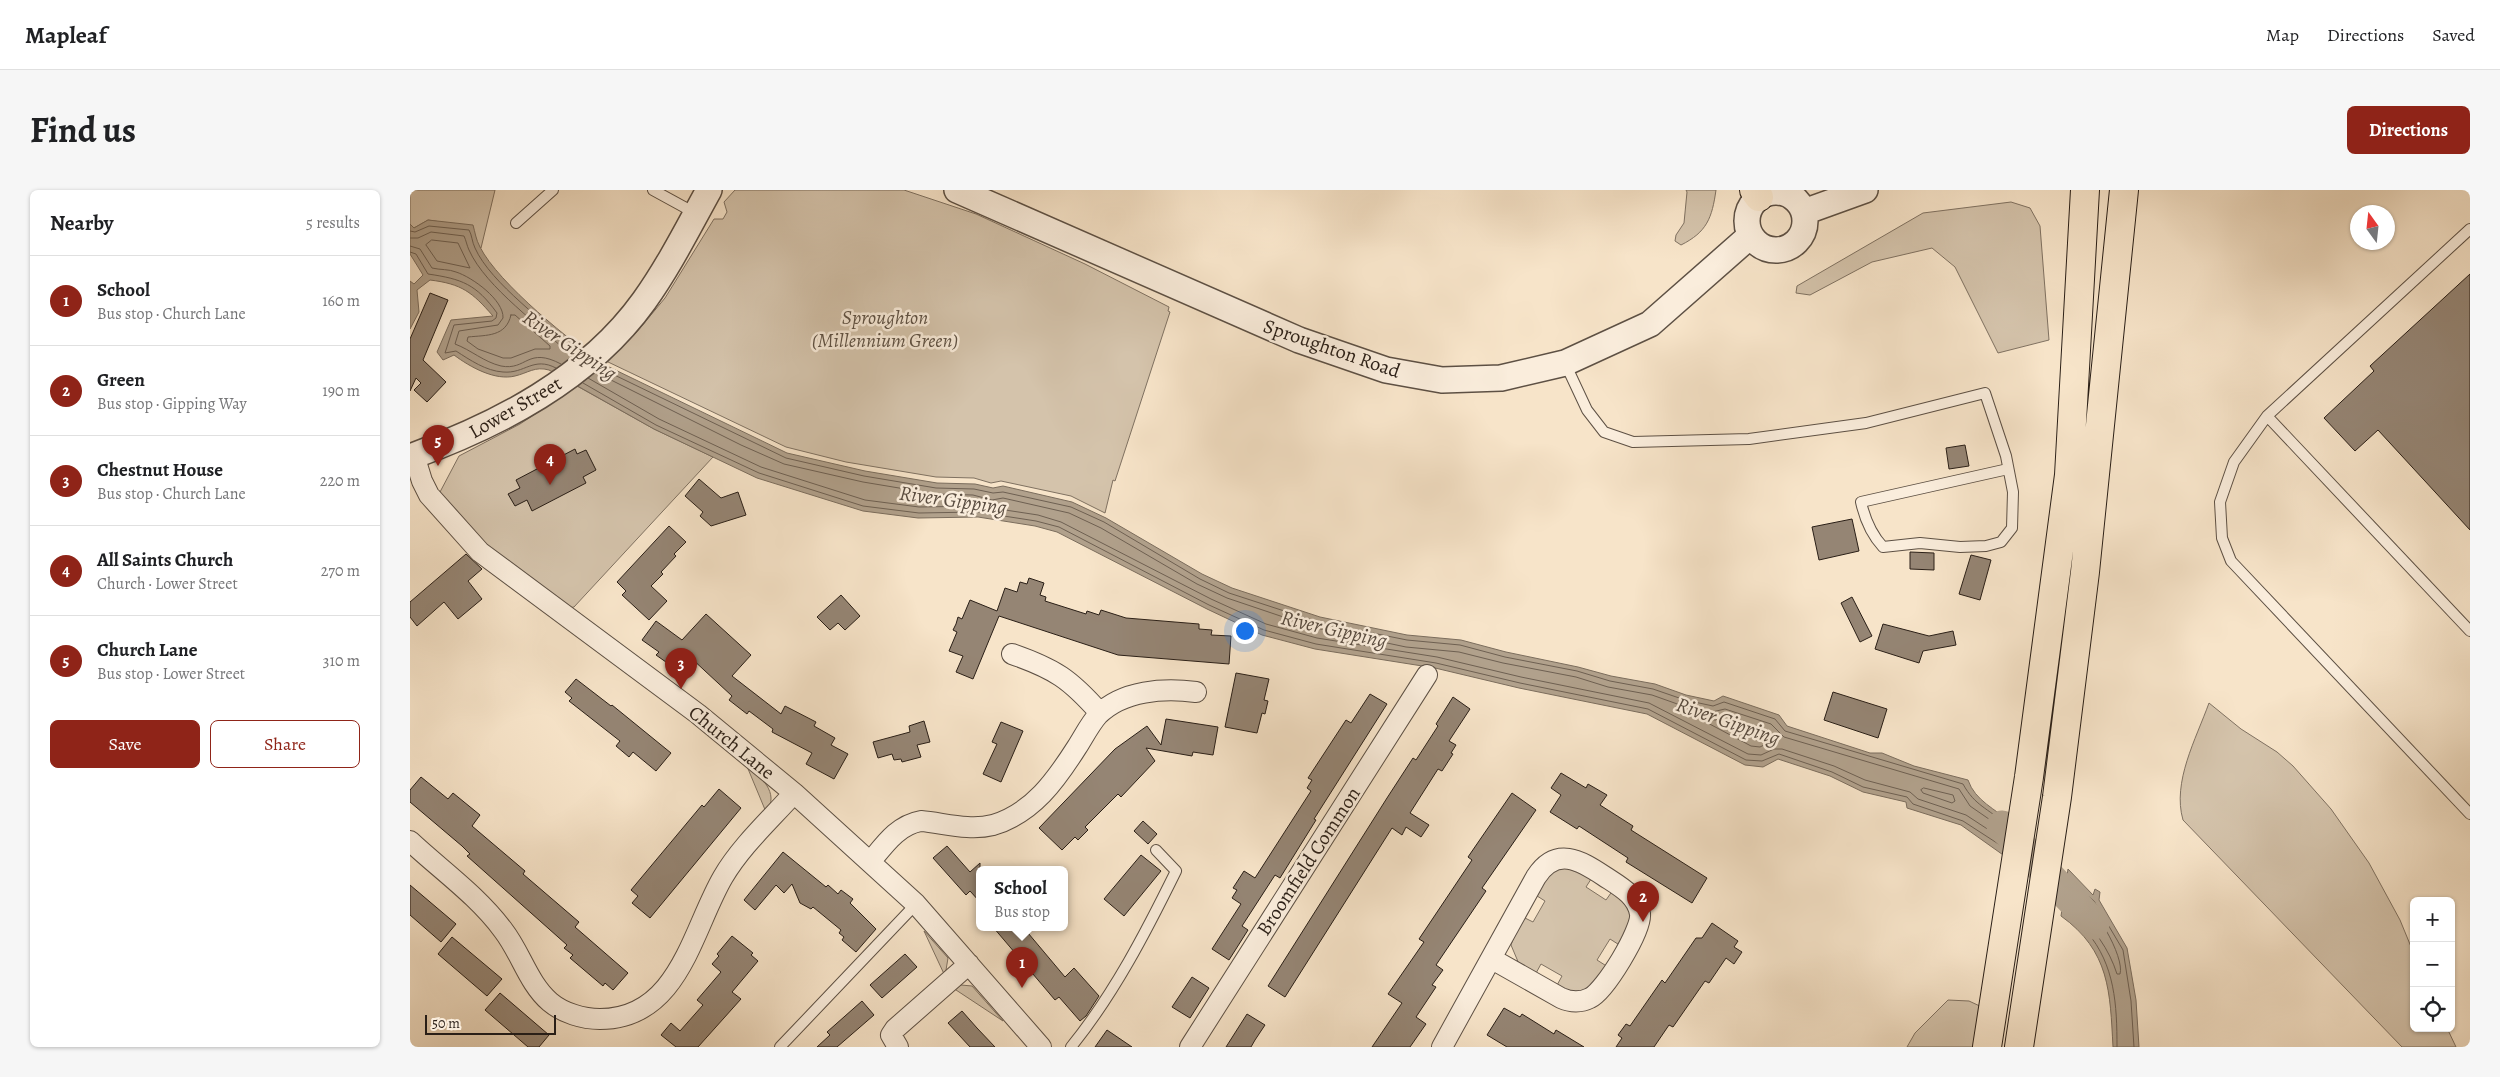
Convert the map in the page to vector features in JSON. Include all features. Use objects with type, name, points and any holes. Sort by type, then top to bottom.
[{"type":"highway","points":[[1987,1047],[2028,777],[2069,475],[2079,200]]},
{"type":"highway","points":[[2019,1047],[2057,797],[2085,572],[2124,200]]},
{"type":"street","name":"Lower Street","points":[[412,456],[477,430],[550,389],[576,372],[601,350],[642,303],[670,262],[709,190]]},
{"type":"street","name":"Sproughton Road","points":[[957,190],[1298,340],[1386,370],[1442,380],[1501,378],[1565,363],[1650,324],[1750,236]]},
{"type":"street","points":[[1804,212],[1866,190]]},
{"type":"street","points":[[1757,193],[1783,193],[1797,201],[1804,212],[1806,224],[1803,234],[1791,247],[1772,251],[1755,243],[1750,236],[1747,228],[1748,210],[1757,193]]},
{"type":"street","name":"Church Lane","points":[[412,456],[429,496],[480,552],[698,714],[794,793],[871,861],[916,904],[1042,1047]]},
{"type":"street","points":[[1012,654],[1045,665],[1070,681],[1100,713]]},
{"type":"street","name":"Broomfield Common","points":[[1190,1047],[1427,675]]},
{"type":"street","points":[[871,861],[895,833],[911,823],[921,821],[977,827],[991,825],[1019,814],[1043,794],[1056,780],[1100,713],[1120,701],[1143,693],[1165,690],[1196,692]]},
{"type":"street","points":[[410,841],[494,918],[512,943],[533,983],[552,1004],[580,1017],[606,1019],[640,1009],[667,985],[690,951],[724,876],[794,793]]},
{"type":"street","points":[[1442,1047],[1540,870],[1554,861],[1568,858],[1582,862],[1626,890],[1638,908],[1640,921],[1634,937],[1600,989],[1584,1000],[1572,1001],[1560,998],[1492,959]]},
{"type":"street","points":[[898,1047],[891,1035],[895,1029],[969,964]]},
{"type":"lane","points":[[516,224],[553,190]]},
{"type":"lane","points":[[653,190],[696,213]]},
{"type":"lane","points":[[2470,229],[2268,416],[2234,462],[2220,502],[2222,538],[2231,562],[2470,814]]},
{"type":"lane","points":[[1565,363],[1587,410],[1604,432],[1633,442],[1749,439],[1856,425],[1985,393],[2008,469],[2013,492],[2012,528],[2001,542],[1986,546],[1960,547],[1920,543],[1883,547],[1875,538],[1864,516],[1861,502],[2008,469]]},
{"type":"lane","points":[[2268,416],[2470,631]]},
{"type":"lane","points":[[1071,1047],[1092,1021],[1136,949],[1176,871],[1156,850]]},
{"type":"lane","points":[[780,1047],[916,904]]},
{"type":"green space","points":[[410,190],[495,190],[481,248],[447,223],[428,220],[414,228],[410,224]]},
{"type":"green space","name":"Sproughton (Millennium Green)","points":[[735,190],[904,190],[976,214],[1085,264],[1169,307],[1168,311],[1170,312],[1115,481],[1113,480],[1105,513],[1071,496],[1001,481],[991,483],[974,478],[936,477],[846,462],[786,447],[606,361],[636,333],[665,298],[714,219],[723,219],[727,212],[724,202]]},
{"type":"green space","points":[[1686,190],[1716,190],[1707,223],[1697,235],[1681,245],[1675,241],[1676,235],[1684,223]]},
{"type":"green space","points":[[2011,202],[2030,208],[2040,226],[2049,340],[1998,353],[1955,267],[1932,248],[1872,262],[1810,295],[1796,293],[1797,286],[1923,213]]},
{"type":"green space","points":[[577,386],[654,429],[713,457],[574,607],[569,608],[477,539],[460,523],[440,492],[459,456],[520,424]]},
{"type":"green space","points":[[2209,703],[2241,729],[2277,752],[2293,766],[2331,809],[2369,863],[2400,920],[2410,944],[2410,1032],[2449,1032],[2456,1047],[2402,1047],[2183,820],[2180,806],[2181,791],[2183,776],[2192,746]]},
{"type":"green space","points":[[746,764],[757,773],[770,791],[770,805],[766,812]]},
{"type":"green space","points":[[1564,866],[1593,876],[1586,887],[1606,900],[1613,890],[1620,895],[1633,915],[1621,946],[1610,939],[1597,960],[1608,967],[1584,995],[1556,987],[1562,976],[1541,964],[1535,975],[1519,964],[1511,945],[1521,916],[1533,922],[1545,901],[1534,894],[1543,878]]},
{"type":"green space","points":[[924,931],[948,958],[945,976]]},
{"type":"green space","points":[[961,985],[972,986],[1003,1021],[953,988]]},
{"type":"green space","points":[[1948,1000],[1969,1001],[1984,1008],[1978,1047],[1907,1047],[1915,1033]]},
{"type":"water","points":[[428,220],[473,225],[480,247],[489,262],[519,295],[575,343],[607,366],[787,453],[865,471],[937,483],[975,484],[993,488],[1003,486],[1072,502],[1106,518],[1202,574],[1232,588],[1320,617],[1407,635],[1461,640],[1611,676],[1655,684],[1686,695],[1714,701],[1723,696],[1779,715],[1787,726],[1870,753],[1882,753],[1914,766],[1968,780],[1981,799],[2011,823],[2006,857],[1961,825],[1907,808],[1906,802],[1863,792],[1830,776],[1778,759],[1763,767],[1745,765],[1647,714],[1519,688],[1435,668],[1315,649],[1262,635],[1057,532],[1035,526],[978,517],[918,518],[863,511],[757,478],[654,429],[549,370],[536,369],[515,376],[499,377],[483,372],[454,355],[443,360],[437,352],[451,320],[493,316],[466,290],[430,280],[417,290],[419,312],[410,329],[410,281],[414,284],[423,275],[410,254],[410,224],[414,228]]},
{"type":"water","points":[[2068,869],[2093,895],[2095,889],[2100,892],[2099,900],[2127,948],[2136,1000],[2139,1047],[2113,1047],[2108,991],[2098,958],[2077,929],[2061,916]]},
{"type":"building","points":[[2470,274],[2470,530],[2378,430],[2355,451],[2324,418],[2374,371],[2370,366]]},
{"type":"building","points":[[430,293],[448,300],[423,360],[446,382],[427,402],[414,390],[421,383],[416,378],[410,391],[410,339]]},
{"type":"building","points":[[1965,445],[1969,466],[1949,469],[1946,448]]},
{"type":"building","points":[[575,449],[577,454],[586,450],[596,470],[583,477],[586,483],[532,511],[527,500],[515,506],[508,494],[520,488],[516,480]]},
{"type":"building","points":[[699,479],[721,498],[738,492],[746,515],[711,526],[700,516],[703,512],[685,496]]},
{"type":"building","points":[[1852,519],[1859,551],[1819,560],[1812,527]]},
{"type":"building","points":[[669,526],[686,542],[674,554],[676,556],[661,572],[663,574],[651,586],[667,601],[649,620],[622,595],[626,591],[617,582]]},
{"type":"building","points":[[1910,552],[1934,553],[1934,570],[1910,569]]},
{"type":"building","points":[[466,554],[482,569],[468,581],[482,599],[458,619],[444,602],[417,626],[410,617],[410,602]]},
{"type":"building","points":[[1971,555],[1991,560],[1980,600],[1959,594]]},
{"type":"building","points":[[1029,578],[1044,583],[1040,595],[1046,597],[1045,601],[1086,614],[1087,611],[1099,615],[1101,610],[1126,618],[1199,624],[1199,629],[1212,630],[1211,635],[1231,636],[1229,664],[1118,655],[999,616],[973,679],[956,672],[963,656],[949,651],[957,632],[953,630],[958,617],[962,619],[970,600],[997,611],[1005,588],[1017,592],[1020,582],[1027,584]]},
{"type":"building","points":[[841,595],[860,616],[845,630],[838,623],[830,630],[817,617]]},
{"type":"building","points":[[1852,597],[1872,636],[1860,642],[1841,603]]},
{"type":"building","points":[[706,614],[751,655],[732,676],[781,714],[785,706],[816,722],[814,726],[835,738],[831,745],[848,754],[834,779],[806,764],[812,753],[772,732],[773,729],[749,711],[747,714],[729,700],[732,696],[690,657],[681,668],[675,664],[673,667],[656,655],[659,652],[642,640],[656,621],[682,640]]},
{"type":"building","points":[[1883,624],[1929,636],[1953,631],[1956,645],[1923,651],[1919,663],[1875,649]]},
{"type":"building","points":[[1236,673],[1269,679],[1264,700],[1268,701],[1265,714],[1262,713],[1257,733],[1225,727]]},
{"type":"building","points":[[576,679],[612,705],[671,753],[656,771],[633,752],[629,757],[616,746],[620,741],[569,701],[572,698],[565,692]]},
{"type":"building","points":[[1833,692],[1887,709],[1878,738],[1824,720]]},
{"type":"building","points":[[1370,694],[1387,704],[1314,819],[1316,820],[1280,878],[1275,875],[1242,926],[1248,930],[1229,960],[1212,949],[1241,904],[1232,898],[1237,890],[1233,888],[1244,871],[1255,878],[1311,791],[1307,788],[1312,780],[1308,778],[1346,720],[1351,723]]},
{"type":"building","points":[[1453,697],[1470,709],[1449,741],[1456,745],[1451,753],[1453,754],[1442,771],[1438,769],[1410,813],[1429,825],[1421,837],[1406,827],[1402,835],[1392,828],[1285,997],[1268,986],[1413,758],[1416,760],[1438,726],[1436,724]]},
{"type":"building","points":[[1166,719],[1218,727],[1213,755],[1193,752],[1192,756],[1146,748],[1155,761],[1121,797],[1118,794],[1085,827],[1088,830],[1078,840],[1075,837],[1062,850],[1039,828],[1115,749],[1147,726],[1161,745]]},
{"type":"building","points":[[924,721],[930,742],[917,745],[921,757],[902,762],[901,759],[894,760],[892,754],[878,758],[873,742],[910,732],[909,726]]},
{"type":"building","points":[[1001,722],[1023,731],[1001,782],[983,774],[997,744],[992,742]]},
{"type":"building","points":[[1561,773],[1586,788],[1588,784],[1607,795],[1600,805],[1633,826],[1631,830],[1707,878],[1692,903],[1626,862],[1628,858],[1579,826],[1577,829],[1550,812],[1561,795],[1551,788]]},
{"type":"building","points":[[421,777],[448,799],[453,793],[480,815],[472,826],[525,871],[523,874],[579,922],[575,927],[628,973],[613,990],[605,983],[603,986],[570,958],[573,955],[564,948],[567,945],[467,856],[470,854],[462,846],[410,802],[410,790]]},
{"type":"building","points":[[719,789],[741,808],[650,918],[632,903],[638,896],[631,890],[702,805],[704,807]]},
{"type":"building","points":[[1512,793],[1536,810],[1482,888],[1486,891],[1436,965],[1443,970],[1432,985],[1436,987],[1416,1017],[1426,1024],[1410,1047],[1372,1047],[1402,1003],[1388,994],[1424,942],[1419,939],[1472,860],[1468,857]]},
{"type":"building","points":[[1143,821],[1157,834],[1148,844],[1134,831]]},
{"type":"building","points":[[947,846],[970,872],[976,867],[976,898],[970,891],[966,895],[933,858]]},
{"type":"building","points":[[783,852],[826,887],[828,885],[838,894],[841,890],[853,899],[850,903],[876,929],[856,952],[842,940],[844,937],[839,933],[841,930],[813,907],[811,909],[800,903],[792,884],[784,893],[776,885],[755,910],[744,900]]},
{"type":"building","points":[[1141,855],[1161,871],[1124,916],[1104,899]]},
{"type":"building","points":[[410,885],[456,924],[441,942],[410,915]]},
{"type":"building","points":[[1712,923],[1738,941],[1734,947],[1742,952],[1734,964],[1726,958],[1709,983],[1705,981],[1673,1027],[1669,1025],[1654,1047],[1616,1047],[1622,1038],[1618,1035],[1626,1024],[1630,1026],[1662,980],[1665,983],[1696,938],[1702,938]]},
{"type":"building","points":[[996,931],[1026,931],[1065,977],[1074,968],[1099,996],[1086,1016],[1080,1021],[1059,997],[1055,1000]]},
{"type":"building","points":[[732,936],[753,953],[751,955],[758,961],[732,992],[741,999],[698,1047],[676,1047],[661,1035],[671,1023],[680,1031],[703,1005],[697,1000],[721,972],[712,964],[719,956],[717,954]]},
{"type":"building","points":[[452,937],[502,979],[487,996],[438,954]]},
{"type":"building","points":[[905,954],[917,967],[882,998],[870,985]]},
{"type":"building","points":[[1192,977],[1209,988],[1190,1018],[1172,1007]]},
{"type":"building","points":[[500,993],[549,1035],[539,1047],[528,1047],[485,1010]]},
{"type":"building","points":[[862,1001],[874,1015],[837,1047],[817,1047],[830,1035],[827,1032]]},
{"type":"building","points":[[1504,1008],[1520,1017],[1522,1014],[1554,1034],[1556,1030],[1584,1047],[1507,1047],[1487,1035]]},
{"type":"building","points":[[962,1011],[995,1047],[970,1047],[948,1023]]},
{"type":"building","points":[[1247,1014],[1265,1025],[1251,1047],[1226,1047]]},
{"type":"building","points":[[1107,1030],[1132,1047],[1095,1047]]},
{"type":"waterway","name":"River Gipping","points":[[2002,826],[2094,924]]},
{"type":"place","name":"Church Lane","points":[[438,466]]},
{"type":"place","name":"All Saints Church","points":[[550,485]]},
{"type":"place","name":"Chestnut House","points":[[681,689]]},
{"type":"place","name":"Green","points":[[1643,922]]},
{"type":"place","name":"School","points":[[1022,988]]}]
